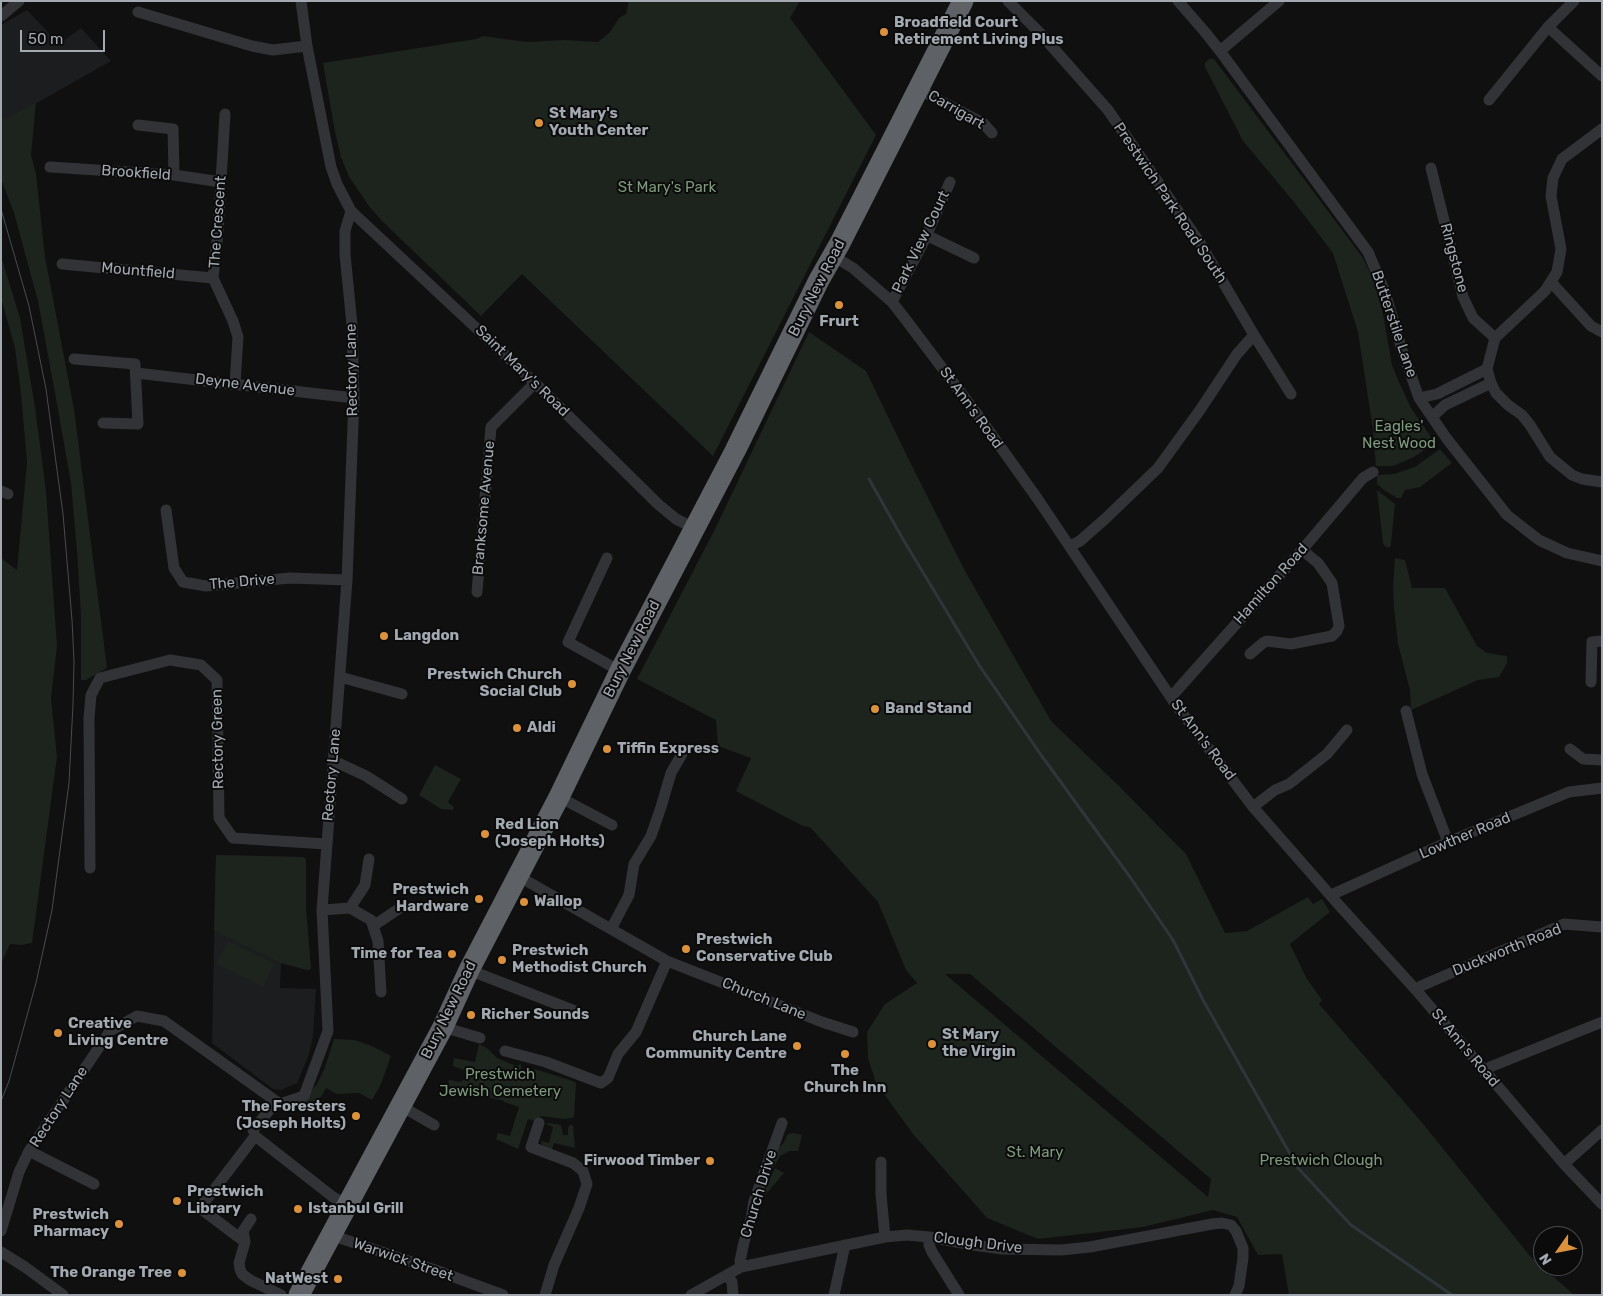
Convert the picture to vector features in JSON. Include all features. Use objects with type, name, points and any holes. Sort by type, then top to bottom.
[{"type":"highway","name":"Bury New Road","points":[[298,1294],[401,1106],[559,797],[620,671],[735,451],[815,288],[963,1]]},
{"type":"street","points":[[1,16],[19,1]]},
{"type":"street","points":[[301,1],[307,46],[331,167],[337,184],[351,211]]},
{"type":"street","name":"Prestwich Park Road South","points":[[1008,1],[1039,32],[1108,110],[1200,243],[1291,394]]},
{"type":"street","name":"Butterstile Lane","points":[[1178,1],[1220,51],[1368,252],[1385,292],[1402,350],[1419,398],[1447,439],[1507,515],[1539,540],[1568,553],[1602,560]]},
{"type":"street","points":[[1220,51],[1279,1]]},
{"type":"street","points":[[1489,100],[1548,27],[1574,1]]},
{"type":"street","points":[[138,12],[252,46],[273,50],[307,46]]},
{"type":"street","points":[[1548,27],[1602,76]]},
{"type":"street","name":"Carrigart","points":[[918,89],[983,123],[992,133]]},
{"type":"street","name":"The Crescent","points":[[225,114],[218,232],[213,278],[234,323],[238,337],[235,384]]},
{"type":"street","points":[[138,125],[173,129],[174,175]]},
{"type":"street","points":[[1602,129],[1562,159],[1553,178],[1551,196],[1561,249],[1557,272],[1545,291],[1495,338],[1486,369],[1490,383],[1496,393],[1526,420],[1543,446],[1556,461],[1572,475],[1594,482],[1602,482]]},
{"type":"street","name":"Brookfield","points":[[50,167],[174,175],[221,182]]},
{"type":"street","name":"Ringstone","points":[[1431,168],[1463,297],[1473,318],[1495,338]]},
{"type":"street","name":"Park View Court","points":[[892,302],[950,182]]},
{"type":"street","name":"Saint Mary's Road","points":[[351,211],[534,383],[659,505],[676,519],[694,528]]},
{"type":"street","name":"Rectory Lane","points":[[1,1231],[19,1172],[29,1151],[110,1031],[137,1016],[164,1021],[280,1104],[304,1096],[328,1031],[322,910],[347,580],[354,398],[352,325],[345,254],[345,231],[351,211]]},
{"type":"street","points":[[926,235],[974,258]]},
{"type":"street","name":"St Ann's Road","points":[[833,256],[853,268],[892,302],[977,414],[1070,546],[1171,697],[1253,807],[1416,990],[1564,1164],[1602,1204]]},
{"type":"street","name":"Mountfield","points":[[62,264],[213,278]]},
{"type":"street","points":[[1551,282],[1592,326],[1602,332]]},
{"type":"street","points":[[1070,546],[1080,541],[1105,519],[1158,468],[1237,354],[1254,335]]},
{"type":"street","points":[[74,359],[135,364],[138,424],[104,423]]},
{"type":"street","points":[[1419,398],[1437,394],[1486,369]]},
{"type":"street","name":"Deyne Avenue","points":[[136,372],[354,398]]},
{"type":"street","name":"Branksome Avenue","points":[[477,592],[491,426],[534,383]]},
{"type":"street","points":[[1432,417],[1445,405],[1490,383]]},
{"type":"street","name":"Hamilton Road","points":[[1171,697],[1302,550],[1363,478],[1373,472]]},
{"type":"street","name":"The Drive","points":[[166,510],[174,568],[183,582],[206,586],[290,578],[347,580]]},
{"type":"street","points":[[1250,654],[1263,642],[1291,644],[1332,636],[1337,631],[1339,626],[1332,584],[1318,563],[1302,550]]},
{"type":"street","points":[[607,558],[568,642],[620,671]]},
{"type":"street","points":[[1591,682],[1592,642],[1602,641]]},
{"type":"street","name":"Rectory Green","points":[[90,868],[89,718],[91,695],[100,678],[170,660],[201,664],[217,680],[219,818],[233,838],[326,844]]},
{"type":"street","points":[[340,676],[402,694]]},
{"type":"street","points":[[1406,711],[1426,787],[1448,842]]},
{"type":"street","points":[[1253,807],[1276,790],[1289,784],[1327,754],[1347,730]]},
{"type":"street","points":[[1570,749],[1582,759],[1602,760]]},
{"type":"street","points":[[611,929],[629,895],[634,864],[651,836],[671,773],[682,754]]},
{"type":"street","points":[[334,761],[366,776],[402,799]]},
{"type":"street","name":"Lowther Road","points":[[1331,895],[1448,842],[1569,792],[1602,788]]},
{"type":"street","points":[[559,797],[612,825]]},
{"type":"street","points":[[350,908],[365,885],[369,859]]},
{"type":"street","name":"Church Lane","points":[[518,876],[667,960],[822,1022],[853,1032]]},
{"type":"street","points":[[373,926],[402,906]]},
{"type":"street","points":[[322,910],[350,908],[371,920],[378,941],[381,992]]},
{"type":"street","name":"Duckworth Road","points":[[1416,990],[1421,986],[1564,924],[1602,927]]},
{"type":"street","points":[[504,1050],[546,1062],[600,1083],[608,1078],[618,1054],[636,1032],[667,960]]},
{"type":"street","points":[[469,970],[575,1011]]},
{"type":"street","points":[[1485,1073],[1490,1067],[1602,1022]]},
{"type":"street","points":[[442,1026],[480,1038]]},
{"type":"street","points":[[254,1130],[276,1102]]},
{"type":"street","points":[[401,1106],[434,1124]]},
{"type":"street","points":[[539,1123],[532,1147],[573,1162],[583,1171],[587,1184],[579,1208],[554,1265],[545,1295]]},
{"type":"street","name":"Church Drive","points":[[742,1267],[740,1261],[754,1201],[782,1123]]},
{"type":"street","points":[[1564,1164],[1602,1130]]},
{"type":"street","points":[[245,1242],[200,1208],[256,1136],[346,1205]]},
{"type":"street","points":[[29,1151],[94,1184]]},
{"type":"street","points":[[881,1162],[881,1194],[885,1237]]},
{"type":"street","points":[[251,1219],[243,1231],[245,1242],[239,1263],[242,1274],[250,1280],[298,1294]]},
{"type":"street","name":"Clough Drive","points":[[691,1295],[742,1267],[885,1237],[929,1236],[1002,1249],[1061,1250],[1099,1246],[1222,1223],[1231,1225],[1236,1230],[1243,1248],[1239,1286],[1235,1295]]},
{"type":"street","name":"Warwick Street","points":[[330,1235],[503,1295]]},
{"type":"street","points":[[929,1236],[932,1252],[959,1295]]},
{"type":"street","points":[[834,1295],[845,1245]]},
{"type":"street","points":[[1,1252],[25,1266],[62,1295]]},
{"type":"street","points":[[727,1275],[732,1282],[733,1295]]},
{"type":"shaded area","points":[[27,10],[59,44],[81,28],[111,61],[5,121],[1,113],[1,25]]},
{"type":"shaded area","points":[[216,855],[303,857],[306,859],[306,910],[311,969],[307,970],[281,963],[280,988],[316,989],[313,1036],[309,1054],[297,1083],[281,1090],[273,1089],[212,1043]]},
{"type":"green space","name":"St Mary's Park","points":[[629,1],[800,1],[790,18],[876,135],[713,456],[522,274],[481,316],[381,220],[369,206],[349,177],[341,157],[335,132],[323,63],[476,39],[483,36],[527,42],[564,40],[598,42],[610,32],[619,18],[626,14]]},
{"type":"green space","name":"Eagles' Nest Wood","points":[[1209,59],[1214,59],[1363,258],[1374,281],[1383,314],[1392,365],[1411,408],[1435,443],[1414,457],[1393,466],[1376,466],[1373,430],[1358,332],[1333,253],[1294,202],[1243,141],[1205,67],[1205,63]]},
{"type":"green space","points":[[36,102],[31,155],[36,174],[45,257],[74,409],[107,668],[86,680],[81,680],[81,615],[71,483],[38,301],[14,213],[1,179],[1,113],[5,120]]},
{"type":"green space","points":[[1,256],[20,318],[35,407],[46,491],[57,646],[51,698],[57,757],[32,943],[22,945],[10,944],[1,964],[1,558],[17,570],[27,462],[15,348],[1,298]]},
{"type":"green space","points":[[809,332],[866,371],[965,571],[1051,721],[1186,854],[1225,933],[1247,931],[1308,897],[1313,904],[1322,899],[1330,912],[1290,944],[1307,979],[1322,1000],[1319,1004],[1419,1119],[1533,1259],[1533,1276],[1553,1276],[1574,1295],[1289,1295],[1282,1254],[1258,1255],[1237,1217],[1213,1210],[1143,1227],[1038,1239],[987,1218],[913,1134],[876,1083],[868,1058],[867,1032],[885,1004],[917,983],[906,970],[878,902],[811,828],[801,825],[736,791],[751,758],[718,746],[716,720],[637,679],[715,529]],"holes":[[[945,974],[970,974],[1211,1179],[1208,1197]]]},
{"type":"green space","name":"Eagles' Nest Wood","points":[[1440,449],[1452,463],[1420,487],[1405,490],[1401,498],[1397,498],[1377,484],[1377,475],[1394,474],[1415,467]]},
{"type":"green space","name":"Eagles' Nest Wood","points":[[1377,490],[1395,504],[1391,546],[1388,548],[1383,543]]},
{"type":"green space","points":[[1395,558],[1405,560],[1412,588],[1445,588],[1477,646],[1487,653],[1507,656],[1507,663],[1499,677],[1478,680],[1411,710],[1410,690],[1398,644],[1394,608]]},
{"type":"green space","points":[[435,765],[461,779],[448,802],[454,807],[453,810],[441,809],[419,795]]},
{"type":"green space","points":[[216,855],[303,857],[306,859],[306,910],[311,969],[307,970],[281,963],[214,931]]},
{"type":"green space","points":[[228,941],[274,964],[263,987],[216,964]]},
{"type":"green space","points":[[334,1039],[354,1040],[372,1046],[391,1056],[381,1084],[372,1100],[359,1093],[337,1094],[326,1088],[318,1102],[312,1107],[306,1106],[303,1102],[317,1084],[324,1070]]},
{"type":"green space","name":"Prestwich Jewish Cemetery","points":[[479,1044],[487,1048],[497,1058],[516,1066],[521,1064],[521,1072],[533,1075],[534,1069],[576,1083],[574,1116],[563,1119],[541,1116],[535,1121],[528,1119],[518,1149],[496,1139],[498,1133],[510,1136],[519,1107],[504,1101],[447,1087],[449,1080],[460,1082],[466,1078],[464,1070],[453,1066],[454,1058],[475,1062]]},
{"type":"green space","points":[[546,1124],[561,1125],[563,1135],[568,1135],[568,1128],[570,1125],[573,1125],[575,1148],[554,1143],[551,1152],[542,1146],[541,1141],[549,1143],[553,1127]]},
{"type":"green space","points":[[788,1134],[802,1135],[798,1151],[790,1151],[780,1156],[768,1177],[778,1147],[783,1144]]},
{"type":"green space","points":[[775,1168],[784,1173],[759,1202]]},
{"type":"waterway","points":[[869,479],[979,665],[1173,940],[1203,1000],[1298,1168],[1351,1225],[1452,1295]]},
{"type":"tram line","points":[[1,209],[29,306],[46,389],[63,514],[74,661],[69,783],[52,910],[36,983],[9,1081],[1,1101]]},
{"type":"place","name":"Broadfield Court Retirement Living Plus","points":[[884,32]]},
{"type":"place","name":"St Mary's Youth Center","points":[[539,123]]},
{"type":"place","name":"Frurt","points":[[839,305]]},
{"type":"place","name":"Langdon","points":[[384,636]]},
{"type":"place","name":"Prestwich Church Social Club","points":[[572,684]]},
{"type":"place","name":"Band Stand","points":[[875,709]]},
{"type":"place","name":"Aldi","points":[[517,728]]},
{"type":"place","name":"Tiffin Express","points":[[607,749]]},
{"type":"place","name":"Red Lion (Joseph Holts)","points":[[485,834]]},
{"type":"place","name":"Prestwich Hardware","points":[[479,899]]},
{"type":"place","name":"Wallop","points":[[524,902]]},
{"type":"place","name":"Prestwich Conservative Club","points":[[686,949]]},
{"type":"place","name":"Time for Tea","points":[[452,954]]},
{"type":"place","name":"Prestwich Methodist Church","points":[[502,960]]},
{"type":"place","name":"Richer Sounds","points":[[471,1015]]},
{"type":"place","name":"Creative Living Centre","points":[[58,1033]]},
{"type":"place","name":"St Mary the Virgin","points":[[932,1044]]},
{"type":"place","name":"Church Lane Community Centre","points":[[797,1046]]},
{"type":"place","name":"The Church Inn","points":[[845,1054]]},
{"type":"place","name":"The Foresters (Joseph Holts)","points":[[356,1116]]},
{"type":"place","name":"Firwood Timber","points":[[710,1161]]},
{"type":"place","name":"Prestwich Library","points":[[177,1201]]},
{"type":"place","name":"Istanbul Grill","points":[[298,1209]]},
{"type":"place","name":"Prestwich Pharmacy","points":[[119,1224]]},
{"type":"place","name":"The Orange Tree","points":[[182,1273]]},
{"type":"place","name":"NatWest","points":[[338,1279]]},
{"type":"park label","name":"St. Mary","points":[[1035,1153]]},
{"type":"park label","name":"Prestwich Clough","points":[[1321,1161]]}]
